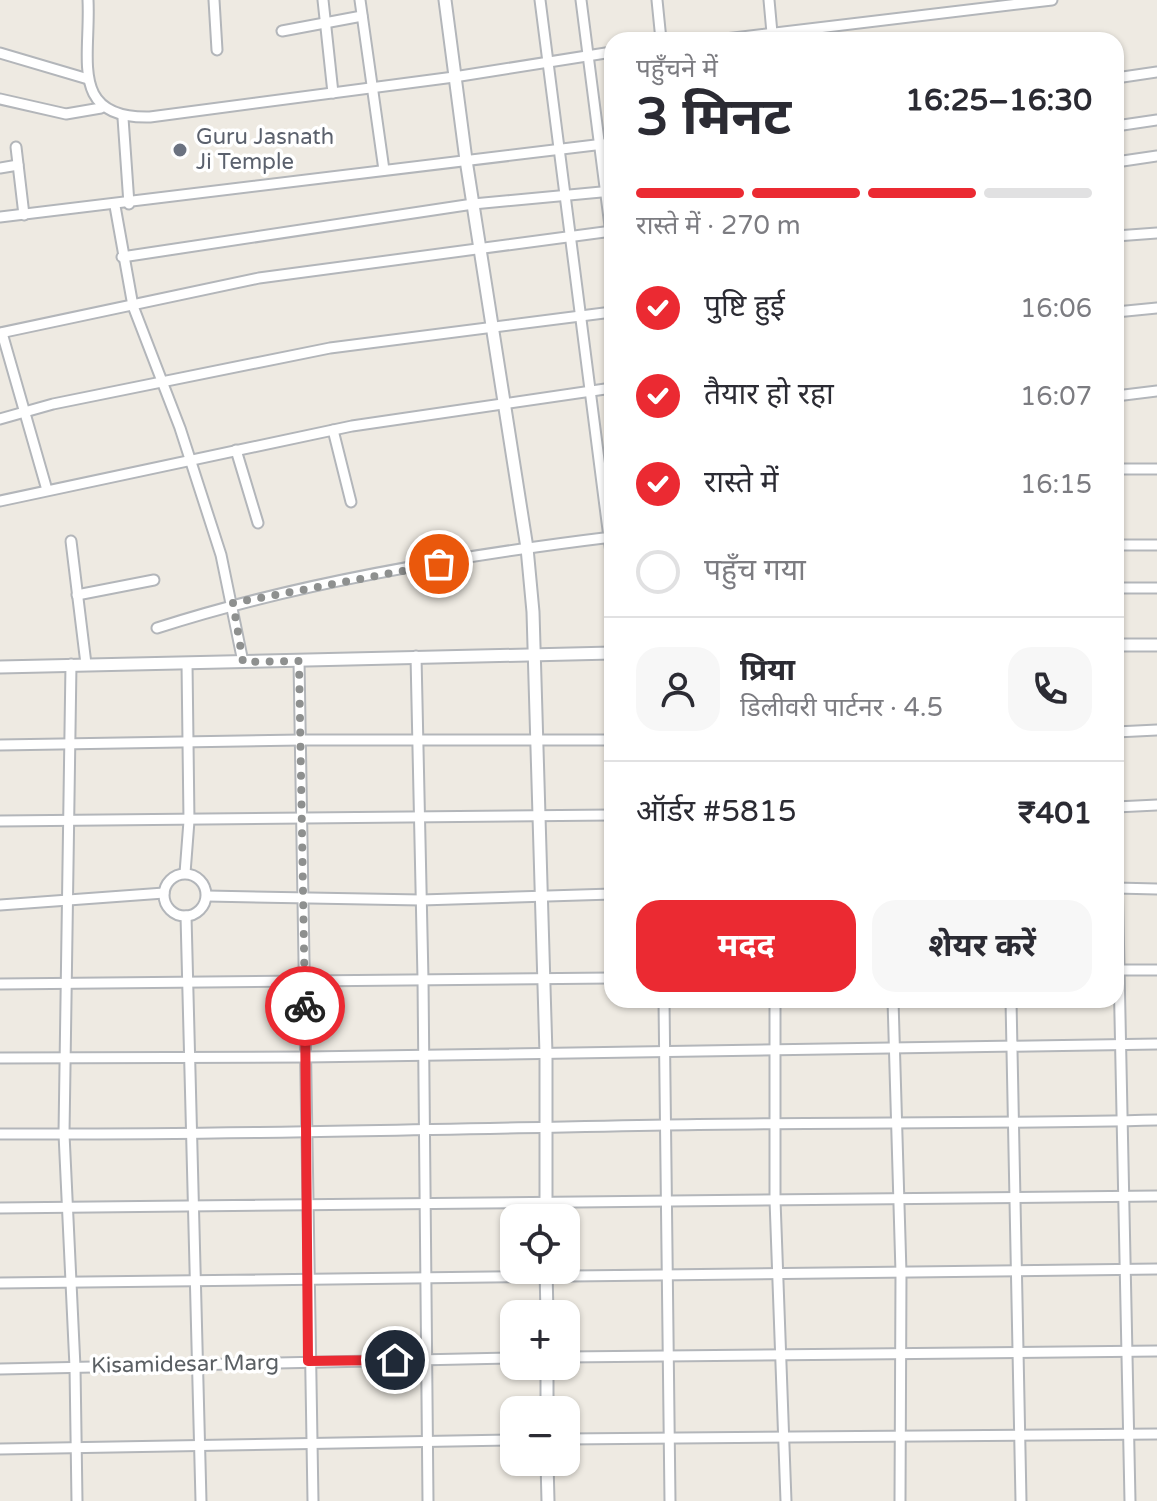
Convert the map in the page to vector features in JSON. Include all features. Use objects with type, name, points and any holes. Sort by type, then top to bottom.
[{"type":"street","points":[[88,0],[88,79],[101,108]]},
{"type":"street","points":[[214,0],[217,50]]},
{"type":"street","points":[[323,0],[333,93]]},
{"type":"street","points":[[360,0],[384,170]]},
{"type":"street","points":[[445,0],[466,160],[527,548],[535,653],[542,894],[545,1204]]},
{"type":"street","points":[[540,0],[588,391],[604,493]]},
{"type":"street","points":[[581,0],[604,168]]},
{"type":"street","points":[[657,0],[660,32]]},
{"type":"street","points":[[769,0],[772,32]]},
{"type":"street","points":[[780,32],[1052,0]]},
{"type":"street","points":[[282,31],[362,16]]},
{"type":"street","points":[[0,53],[88,79]]},
{"type":"street","points":[[0,99],[66,114],[101,108],[123,118],[454,77],[604,53]]},
{"type":"street","points":[[1124,77],[1157,72]]},
{"type":"street","points":[[123,118],[129,204]]},
{"type":"street","points":[[1124,125],[1157,120]]},
{"type":"street","points":[[0,217],[115,206],[604,144]]},
{"type":"street","points":[[16,147],[24,215]]},
{"type":"street","points":[[1124,161],[1157,156]]},
{"type":"street","points":[[0,168],[18,165]]},
{"type":"street","points":[[122,257],[473,204],[604,191]]},
{"type":"street","points":[[115,206],[133,306],[190,458],[233,603],[243,662]]},
{"type":"street","points":[[1124,235],[1157,233]]},
{"type":"street","points":[[47,490],[1,333],[259,278],[480,247],[604,235]]},
{"type":"street","points":[[1124,311],[1157,308]]},
{"type":"street","points":[[0,419],[163,381],[330,348],[604,313]]},
{"type":"street","points":[[0,501],[190,458],[333,430],[604,389]]},
{"type":"street","points":[[1124,395],[1157,391]]},
{"type":"street","points":[[333,430],[351,502]]},
{"type":"street","points":[[236,450],[258,523]]},
{"type":"street","points":[[1124,469],[1157,469]]},
{"type":"street","points":[[157,628],[233,603],[527,548],[604,538]]},
{"type":"street","points":[[71,541],[86,664]]},
{"type":"street","points":[[1124,545],[1157,545]]},
{"type":"street","points":[[77,595],[154,580]]},
{"type":"street","points":[[1124,588],[1157,588]]},
{"type":"street","points":[[1124,645],[1157,645]]},
{"type":"street","points":[[0,667],[604,653]]},
{"type":"street","points":[[416,656],[423,979],[424,1360],[428,1501]]},
{"type":"street","points":[[299,661],[304,819],[308,1361],[313,1501]]},
{"type":"street","points":[[185,873],[189,821],[187,663]]},
{"type":"street","points":[[71,664],[64,1134],[75,1367],[77,1501]]},
{"type":"street","points":[[1124,732],[1157,730]]},
{"type":"street","points":[[0,745],[301,740],[604,740]]},
{"type":"street","points":[[1124,807],[1157,805]]},
{"type":"street","points":[[0,821],[604,815]]},
{"type":"street","points":[[185,873],[203,882],[207,896],[200,910],[186,916],[170,909],[164,893],[171,879],[185,873]]},
{"type":"street","points":[[1124,888],[1157,889]]},
{"type":"street","points":[[0,905],[164,893]]},
{"type":"street","points":[[207,896],[421,900],[604,894]]},
{"type":"street","points":[[186,916],[201,1501]]},
{"type":"street","points":[[1124,970],[1157,970]]},
{"type":"street","points":[[0,984],[604,978]]},
{"type":"street","points":[[664,1008],[670,1501]]},
{"type":"street","points":[[775,1008],[776,1274],[783,1354],[786,1501]]},
{"type":"street","points":[[893,1008],[901,1273],[900,1501]]},
{"type":"street","points":[[1011,1008],[1021,1501]]},
{"type":"street","points":[[1118,1008],[1130,1501]]},
{"type":"street","points":[[0,1058],[423,1056],[1157,1044]]},
{"type":"street","points":[[0,1134],[193,1131],[307,1134],[666,1125],[1157,1120]]},
{"type":"street","points":[[0,1208],[1157,1196]]},
{"type":"street","points":[[580,1274],[1157,1269]]},
{"type":"street","points":[[0,1283],[500,1276]]},
{"type":"street","points":[[580,1357],[670,1358],[901,1351],[1157,1351]]},
{"type":"street","name":"Kisamidesar Marg","points":[[0,1369],[198,1362],[500,1358]]},
{"type":"street","points":[[580,1439],[1157,1434]]},
{"type":"street","points":[[0,1449],[500,1440]]},
{"type":"street","points":[[547,1476],[548,1501]]},
{"type":"way so far","points":[[305,1006],[299,661],[243,662],[233,603],[439,564]]},
{"type":"place","name":"Guru Jasnath Ji Temple","points":[[180,150]]},
{"type":"route","points":[[305,1006],[308,1361],[395,1360]]}]
